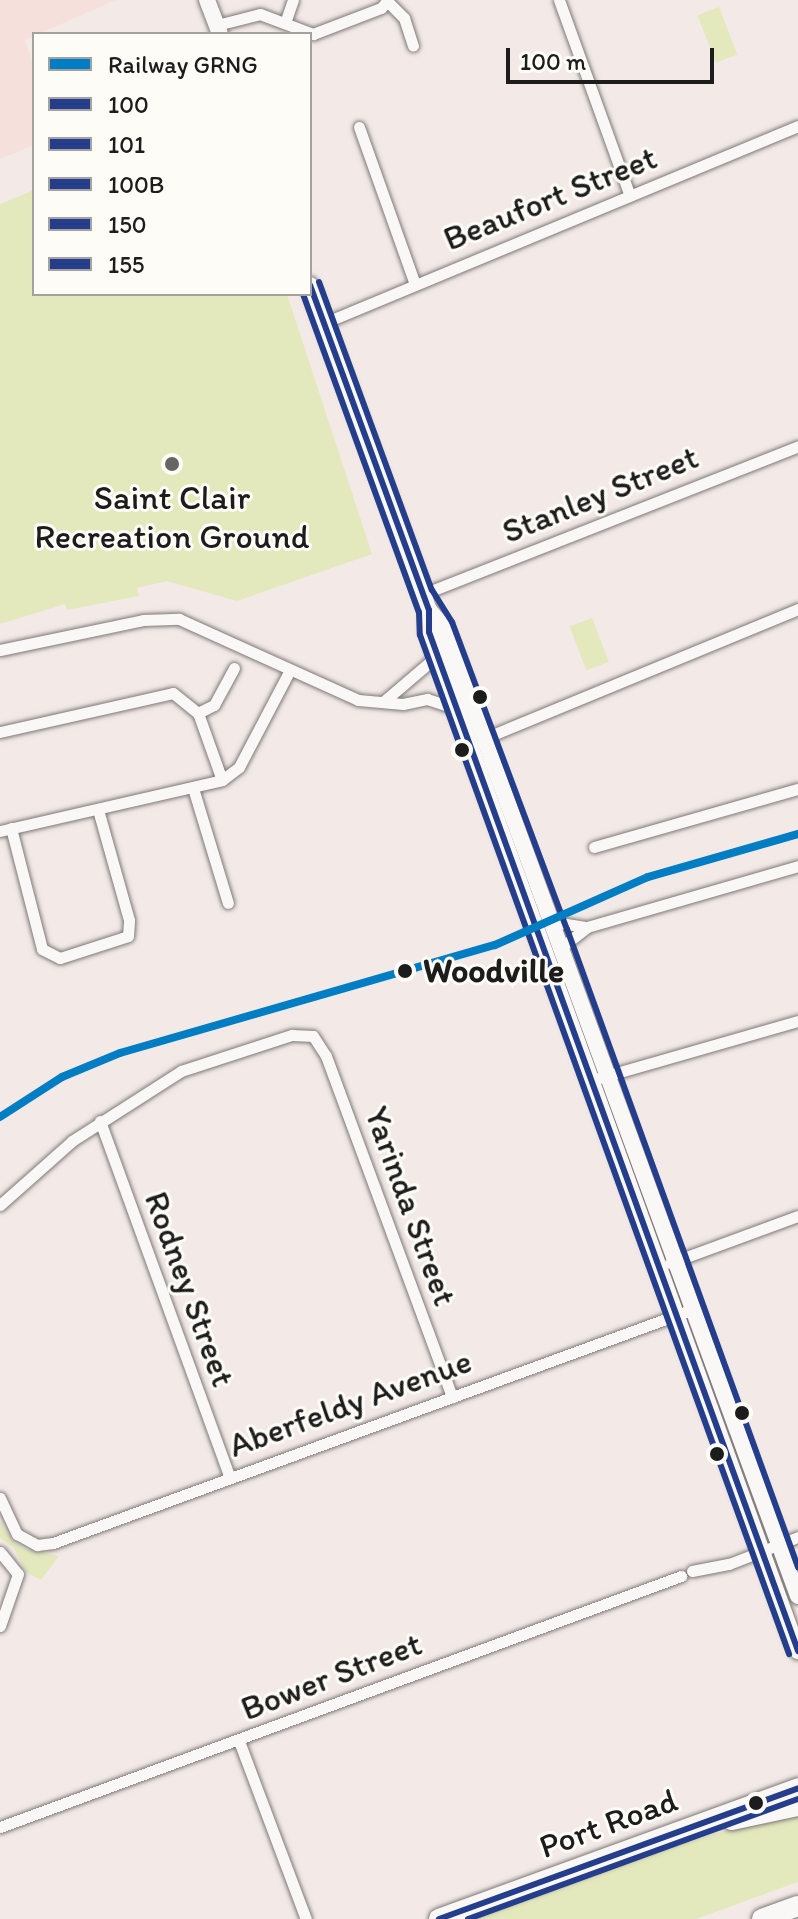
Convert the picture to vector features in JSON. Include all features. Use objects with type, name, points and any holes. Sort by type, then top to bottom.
[{"type":"highway","name":"Port Road","points":[[439,1919],[700,1824],[764,1817],[795,1791]]},
{"type":"highway","points":[[762,1919],[798,1906]]},
{"type":"main road","points":[[207,0],[218,30]]},
{"type":"main road","points":[[312,290],[426,602],[438,655],[592,1080],[669,1263]]},
{"type":"main road","points":[[426,602],[443,626],[609,1075],[762,1551],[798,1651]]},
{"type":"main road","points":[[686,1311],[798,1596]]},
{"type":"street","points":[[285,23],[293,0]]},
{"type":"street","points":[[559,0],[630,196]]},
{"type":"street","points":[[312,34],[388,1],[404,18],[413,46]]},
{"type":"street","points":[[218,30],[260,14],[301,32]]},
{"type":"street","name":"Beaufort Street","points":[[324,323],[798,126]]},
{"type":"street","points":[[359,127],[415,284]]},
{"type":"street","name":"Stanley Street","points":[[426,602],[798,446]]},
{"type":"street","points":[[485,738],[798,609]]},
{"type":"street","points":[[0,650],[162,617],[202,628],[358,700],[427,699],[458,709]]},
{"type":"street","points":[[383,702],[438,655]]},
{"type":"street","points":[[198,713],[214,705],[234,668]]},
{"type":"street","points":[[98,810],[129,920],[128,936],[60,958],[42,949],[6,830],[222,780],[239,767],[290,670]]},
{"type":"street","points":[[0,732],[173,693],[198,713],[222,780]]},
{"type":"street","points":[[193,788],[228,903]]},
{"type":"street","points":[[594,847],[798,789]]},
{"type":"street","points":[[563,946],[587,927],[798,866]]},
{"type":"street","points":[[554,922],[587,927]]},
{"type":"street","points":[[592,1080],[798,1021]]},
{"type":"street","name":"Yarinda Street","points":[[100,1121],[213,1058],[292,1035],[313,1036],[326,1056],[452,1397]]},
{"type":"street","points":[[0,1205],[100,1121]]},
{"type":"street","name":"Rodney Street","points":[[100,1121],[229,1476]]},
{"type":"street","points":[[669,1263],[798,1216]]},
{"type":"street","name":"Aberfeldy Avenue","points":[[0,1498],[17,1534],[26,1541],[53,1543],[686,1311]]},
{"type":"street","name":"Bower Street","points":[[0,1827],[686,1573],[798,1537]]},
{"type":"street","points":[[0,1552],[18,1574],[0,1626]]},
{"type":"street","points":[[239,1741],[306,1919]]},
{"type":"shaded area","points":[[0,0],[116,0],[43,32],[32,32],[32,37],[25,40],[32,60],[32,146],[0,159]]},
{"type":"green space","points":[[719,7],[737,55],[716,63],[698,15]]},
{"type":"green space","name":"Saint Clair Recreation Ground","points":[[32,191],[32,296],[288,296],[372,554],[237,601],[167,581],[137,588],[139,596],[67,610],[65,604],[0,624],[0,204]]},
{"type":"green space","points":[[592,618],[609,662],[586,670],[570,627]]},
{"type":"green space","points":[[0,1521],[12,1540],[25,1549],[59,1556],[41,1580],[26,1572],[14,1548],[0,1538]]},
{"type":"green space","points":[[798,1811],[798,1882],[696,1919],[476,1919],[694,1840]]},
{"type":"rail line","name":"GRNG","points":[[0,1117],[62,1077],[120,1053],[495,945],[648,877],[798,834]]},
{"type":"transit line","name":"100B","points":[[319,282],[432,590],[452,622],[567,929],[798,1567]]},
{"type":"transit line","name":"100","points":[[312,290],[429,610],[429,632],[798,1651]]},
{"type":"transit line","name":"101","points":[[304,296],[419,612],[420,635],[789,1654]]},
{"type":"transit line","name":"150","points":[[439,1919],[798,1788]]},
{"type":"transit line","name":"155","points":[[468,1919],[798,1799]]},
{"type":"place","name":"Saint Clair Recreation Ground","points":[[172,464]]},
{"type":"place","name":"Woodville","points":[[405,971]]}]
